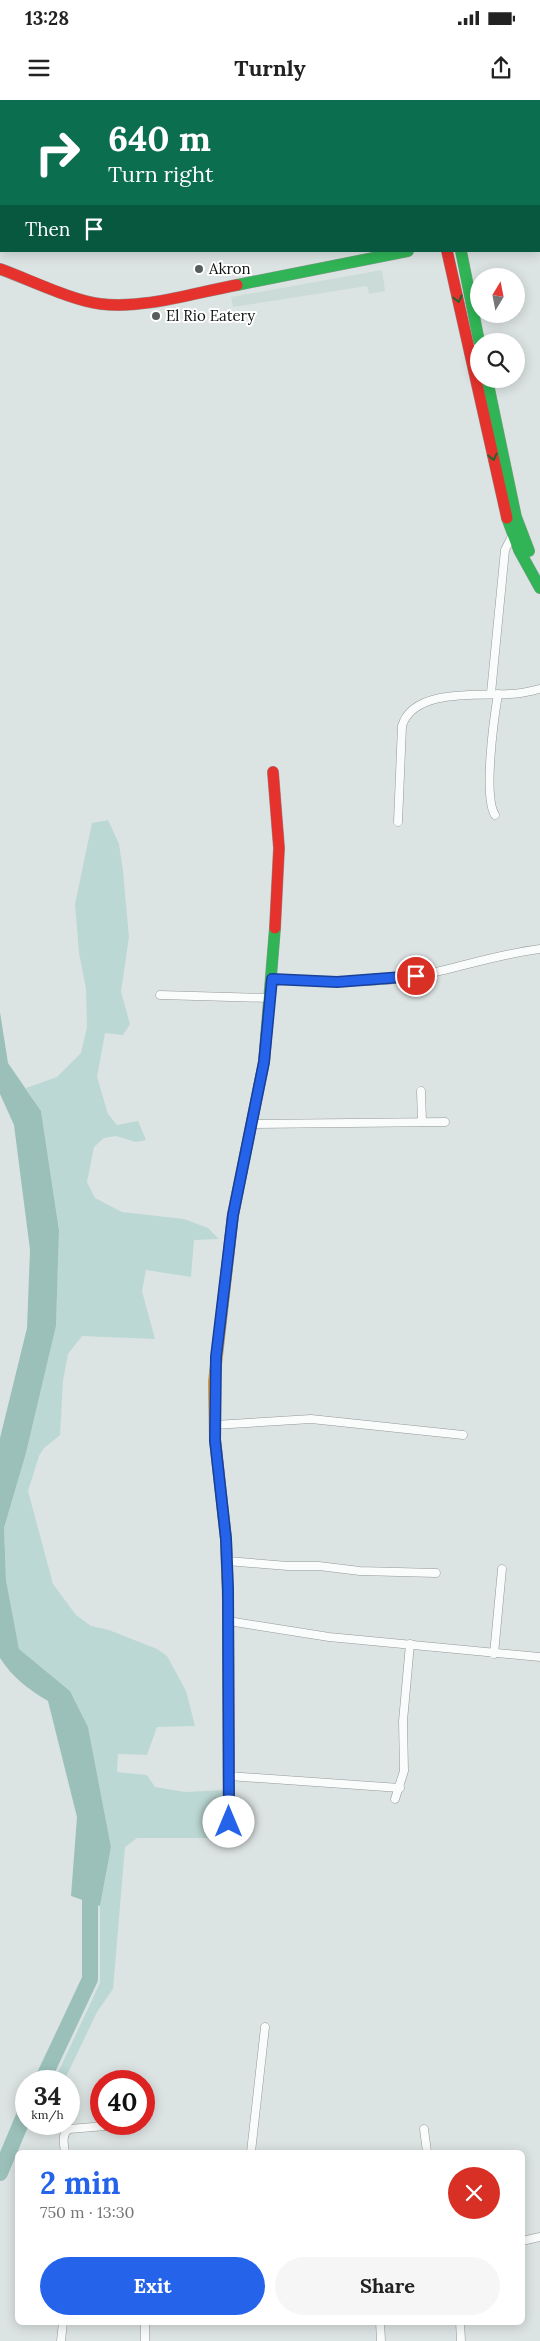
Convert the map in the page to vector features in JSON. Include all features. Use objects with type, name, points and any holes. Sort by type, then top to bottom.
[{"type":"main road","points":[[0,269],[75,297],[101,304],[139,304],[403,252]]},
{"type":"main road","points":[[447,252],[507,518],[522,557],[540,588]]},
{"type":"main road","points":[[461,252],[478,333]]},
{"type":"main road","points":[[489,388],[516,517],[526,545],[540,573]]},
{"type":"main road","points":[[229,1838],[227,1561],[214,1425],[216,1357],[224,1283],[238,1186],[264,1062],[272,979],[279,848],[276,828],[274,772]]},
{"type":"street","points":[[495,815],[490,801],[490,788],[495,694],[505,550],[513,534]]},
{"type":"street","points":[[398,822],[402,726],[406,714],[418,705],[440,699],[467,694],[495,694],[540,689]]},
{"type":"street","points":[[272,979],[337,982],[390,979],[416,976],[496,956],[540,949]]},
{"type":"street","points":[[160,995],[269,998]]},
{"type":"street","points":[[421,1091],[422,1122]]},
{"type":"street","points":[[252,1124],[445,1122]]},
{"type":"street","points":[[214,1425],[311,1419],[463,1434]]},
{"type":"street","points":[[227,1561],[288,1566],[319,1566],[360,1571],[436,1572]]},
{"type":"street","points":[[494,1654],[502,1569]]},
{"type":"street","points":[[228,1621],[329,1636],[439,1646],[494,1654],[540,1657]]},
{"type":"street","points":[[395,1799],[404,1771],[403,1721],[405,1682],[410,1644]]},
{"type":"street","points":[[229,1776],[400,1788]]},
{"type":"street","points":[[251,2150],[265,2027]]},
{"type":"street","points":[[65,2150],[65,2133],[69,2129],[90,2127]]},
{"type":"street","points":[[424,2129],[427,2150]]},
{"type":"street","points":[[525,2240],[540,2237]]},
{"type":"street","points":[[60,2341],[62,2325]]},
{"type":"street","points":[[145,2325],[145,2341]]},
{"type":"street","points":[[380,2325],[381,2341]]},
{"type":"street","points":[[460,2325],[461,2341]]},
{"type":"shaded area","points":[[382,270],[385,291],[369,294],[367,286],[233,307],[231,297]]},
{"type":"shaded area","points":[[108,820],[119,844],[129,937],[121,992],[130,1024],[123,1035],[105,1033],[97,1077],[108,1114],[117,1125],[138,1121],[146,1140],[136,1142],[116,1136],[104,1138],[94,1147],[87,1182],[95,1198],[122,1212],[184,1219],[208,1228],[219,1239],[194,1240],[191,1277],[146,1270],[142,1291],[155,1339],[82,1336],[68,1354],[63,1381],[60,1435],[44,1448],[39,1456],[28,1491],[53,1584],[76,1615],[91,1626],[109,1630],[157,1649],[167,1656],[186,1691],[195,1726],[157,1727],[147,1755],[118,1754],[117,1772],[147,1775],[155,1787],[185,1792],[226,1790],[221,1838],[137,1838],[125,1847],[113,1989],[97,2012],[69,2070],[59,2070],[100,1983],[100,1906],[111,1847],[88,1727],[70,1691],[19,1649],[6,1580],[4,1528],[26,1453],[56,1326],[59,1229],[41,1111],[26,1088],[57,1077],[81,1053],[87,1027],[86,989],[79,953],[75,904],[92,823]]},
{"type":"shaded area","points":[[0,1012],[8,1063],[41,1111],[59,1230],[56,1326],[26,1453],[4,1528],[6,1580],[19,1649],[70,1691],[88,1727],[111,1847],[100,1906],[71,1896],[77,1817],[48,1701],[21,1682],[0,1658],[0,1438],[27,1328],[30,1250],[14,1125],[0,1094]]},
{"type":"waterway","points":[[47,2070],[90,1979],[90,1882]]},
{"type":"waterway","points":[[0,2173],[16,2135]]},
{"type":"traffic: fast","points":[[237,285],[403,252]]},
{"type":"traffic: fast","points":[[461,252],[477,333]]},
{"type":"traffic: fast","points":[[489,388],[516,517],[529,551]]},
{"type":"traffic: fast","points":[[507,518],[519,550],[540,588]]},
{"type":"traffic: fast","points":[[238,1190],[264,1062],[275,928]]},
{"type":"traffic: fast","points":[[228,1601],[229,1838]]},
{"type":"traffic: slow","points":[[228,1601],[226,1539],[215,1440],[214,1382],[233,1215],[238,1190]]},
{"type":"traffic: jam","points":[[447,252],[507,518]]},
{"type":"traffic: jam","points":[[0,269],[77,299],[101,304],[118,305],[152,302],[237,285]]},
{"type":"traffic: jam","points":[[273,772],[279,848],[275,928]]},
{"type":"place","name":"Akron","points":[[199,269]]},
{"type":"place","name":"El Rio Eatery","points":[[156,316]]},
{"type":"route","points":[[229,1822],[228,1589],[226,1539],[215,1440],[214,1382],[233,1215],[264,1062],[272,979],[337,982],[416,976]]}]
